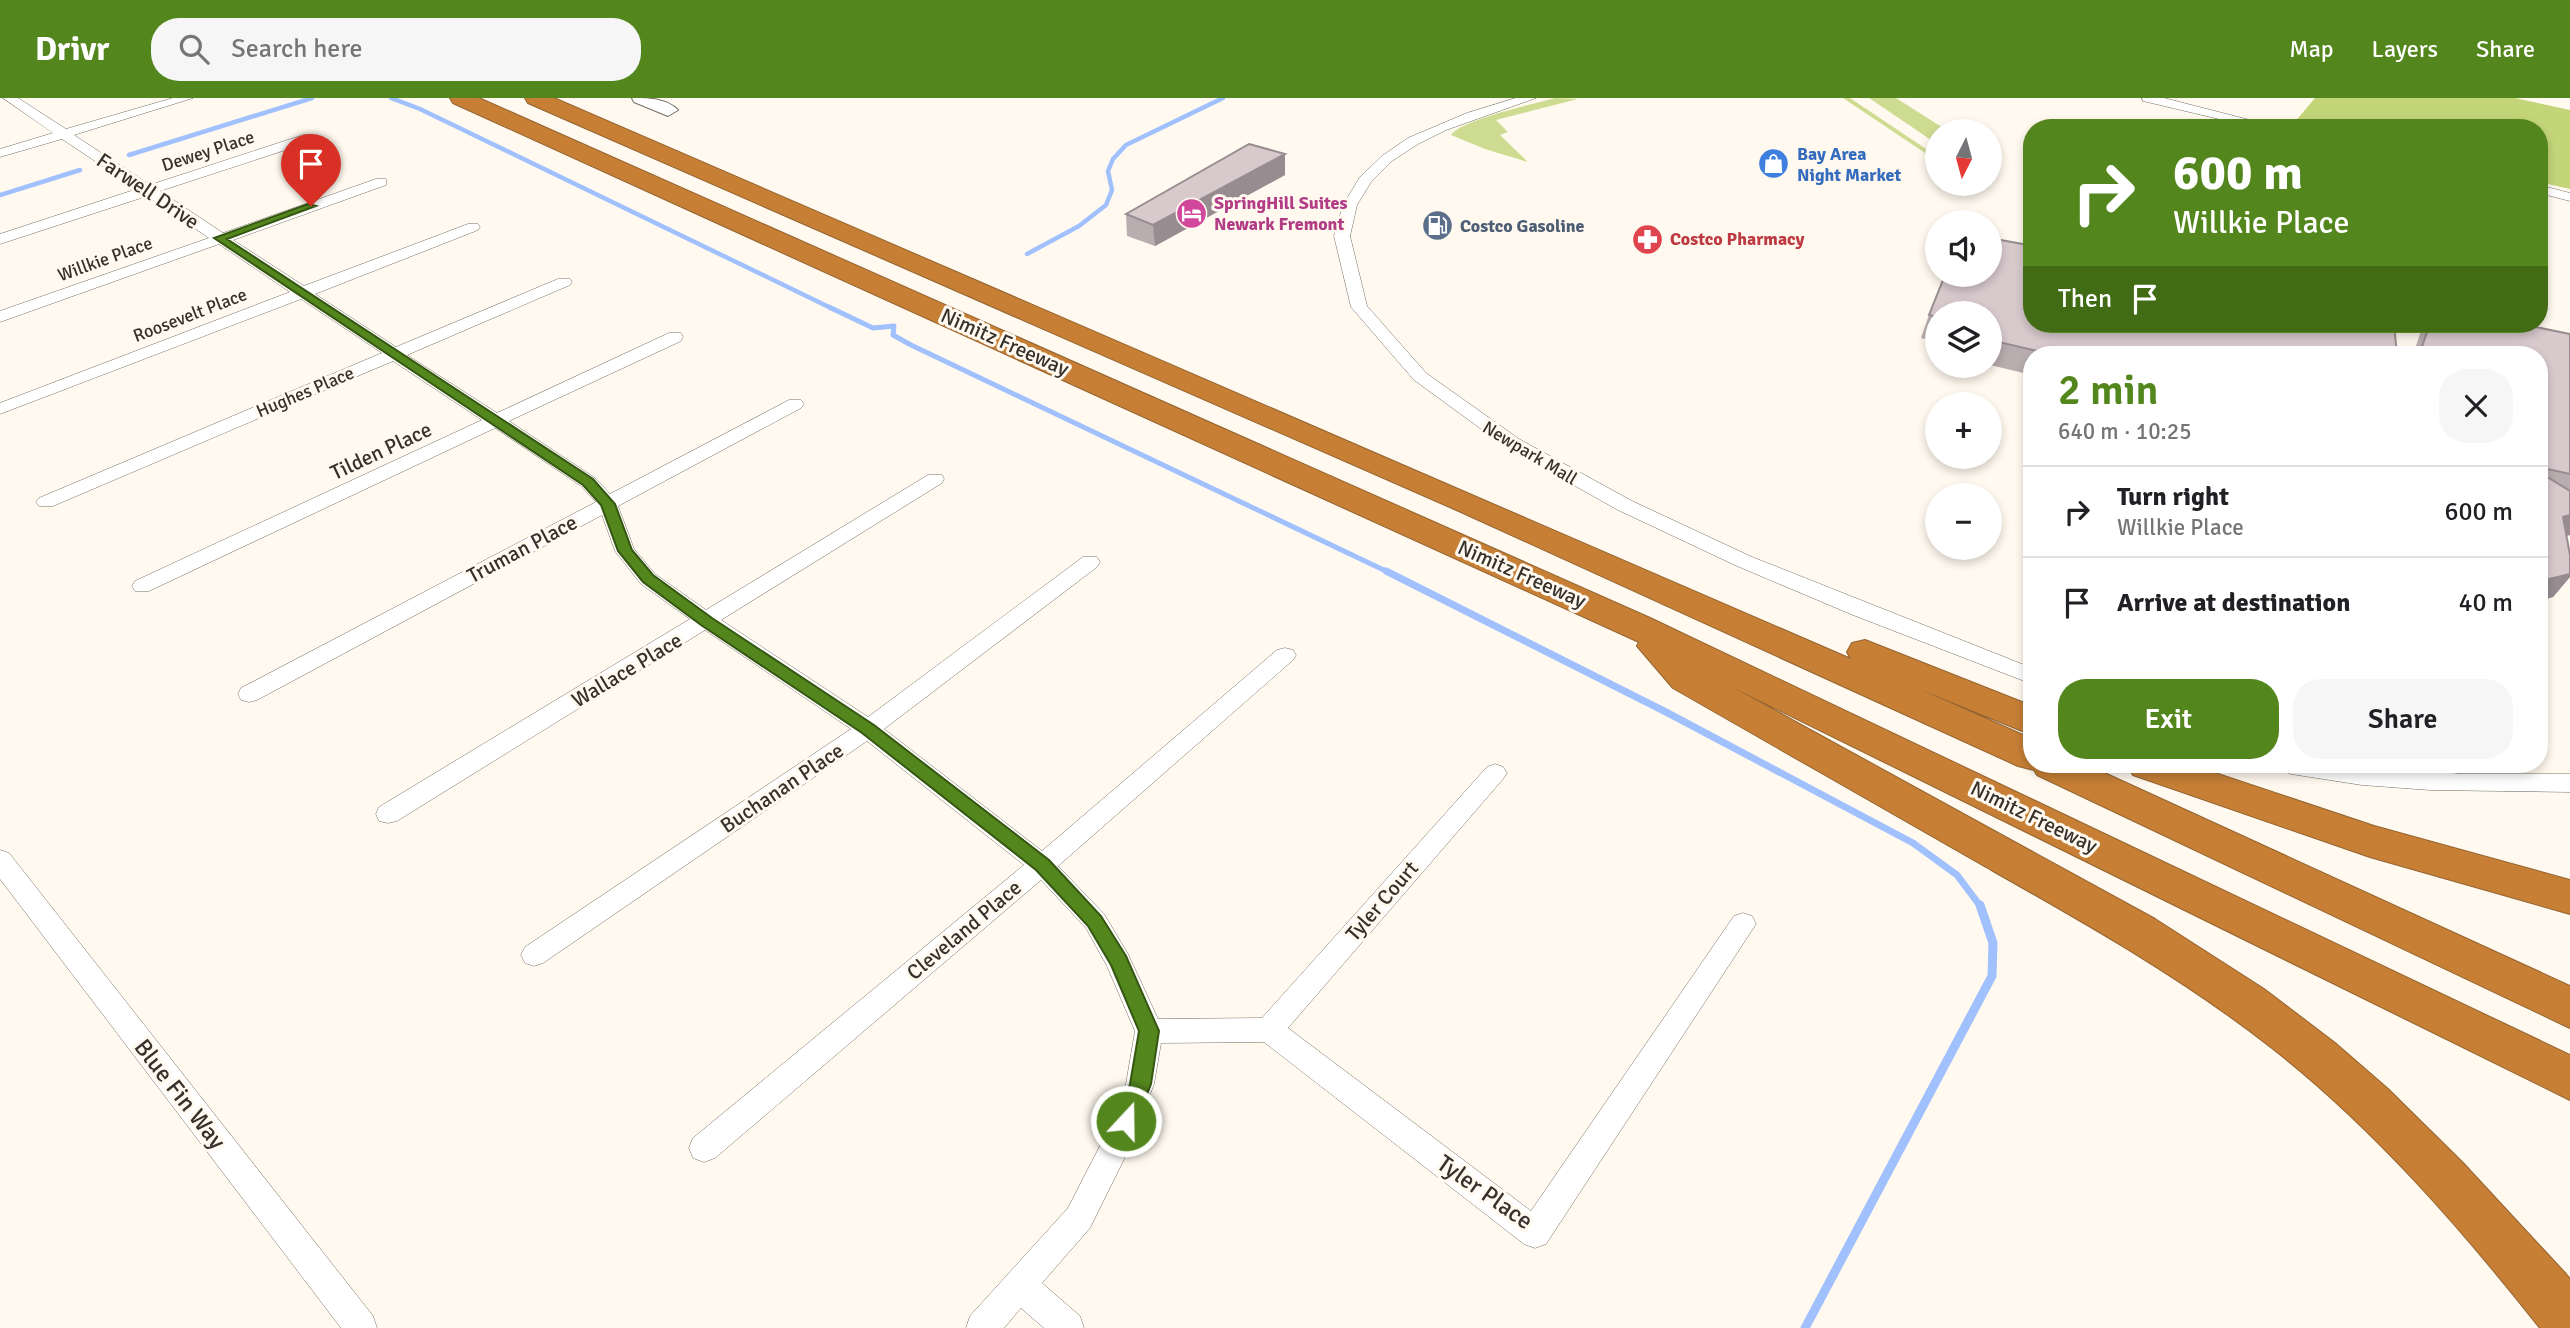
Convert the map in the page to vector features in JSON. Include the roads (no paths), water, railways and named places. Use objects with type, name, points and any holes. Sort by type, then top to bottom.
[{"type":"highway","name":"Nimitz Freeway","points":[[461,98],[1637,626],[2570,1078]]},
{"type":"highway","name":"Nimitz Freeway","points":[[537,98],[1345,448],[2023,752]]},
{"type":"highway","points":[[1345,448],[1784,619],[2023,717]]},
{"type":"highway","points":[[1637,626],[1686,679],[2139,932],[2264,1015],[2328,1066],[2387,1119],[2496,1235],[2570,1322]]},
{"type":"highway","points":[[2068,773],[2570,1008]]},
{"type":"highway","points":[[2170,773],[2370,841],[2570,897]]},
{"type":"highway","points":[[2398,927],[2570,999]]},
{"type":"street","name":"Farwell Drive","points":[[9,98],[588,482],[608,504],[625,551],[648,579],[868,729],[1042,865],[1095,921],[1119,962],[1149,1031]]},
{"type":"street","points":[[0,153],[187,98]]},
{"type":"street","points":[[1479,98],[1505,103]]},
{"type":"street","name":"Newpark Mall","points":[[1530,98],[1505,103],[1450,123],[1399,150],[1372,172],[1360,187],[1344,219],[1341,256],[1345,275],[1366,315],[1399,356],[1419,376],[1497,435],[1593,491],[1786,579],[2023,672]]},
{"type":"street","points":[[2148,98],[2237,119]]},
{"type":"street","name":"Dewey Place","points":[[0,239],[308,138]]},
{"type":"street","name":"Willkie Place","points":[[0,317],[380,182]]},
{"type":"street","points":[[2548,192],[2570,197]]},
{"type":"street","name":"Roosevelt Place","points":[[0,409],[473,227]]},
{"type":"street","name":"Hughes Place","points":[[46,502],[564,282]]},
{"type":"street","name":"Tilden Place","points":[[142,586],[675,337]]},
{"type":"street","name":"Truman Place","points":[[249,694],[795,404]]},
{"type":"street","name":"Wallace Place","points":[[388,814],[935,479]]},
{"type":"street","name":"Buchanan Place","points":[[534,956],[868,729],[1090,562]]},
{"type":"street","name":"Cleveland Place","points":[[704,1148],[1042,865],[1285,655]]},
{"type":"street","name":"Tyler Court","points":[[1269,1030],[1495,773]]},
{"type":"street","points":[[2334,773],[2425,783],[2570,783]]},
{"type":"street","name":"Blue Fin Way","points":[[0,860],[361,1328]]},
{"type":"street","name":"Tyler Place","points":[[1269,1030],[1535,1233],[1743,924]]},
{"type":"street","points":[[982,1328],[1079,1218],[1119,1139],[1140,1084],[1149,1031],[1269,1030]]},
{"type":"street","points":[[1020,1285],[1068,1328]]},
{"type":"waterway","points":[[129,155],[312,98]]},
{"type":"waterway","points":[[391,98],[420,109],[833,309]]},
{"type":"waterway","points":[[1027,254],[1079,226],[1106,205],[1112,190],[1108,171],[1113,159],[1126,145],[1223,98]]},
{"type":"waterway","points":[[0,195],[80,170]]},
{"type":"waterway","points":[[829,307],[873,328],[894,326],[893,335],[911,345],[1389,573]]},
{"type":"waterway","points":[[1389,573],[1666,712],[1913,843],[1957,875],[1980,906]]},
{"type":"waterway","points":[[1805,1328],[1992,976],[1993,943],[1980,906]]},
{"type":"place","name":"Bay Area Night Market","points":[[1774,164]]},
{"type":"place","name":"SpringHill Suites Newark Fremont","points":[[1191,213]]},
{"type":"place","name":"Costco Gasoline","points":[[1437,226]]},
{"type":"place","name":"Costco Pharmacy","points":[[1647,239]]}]
